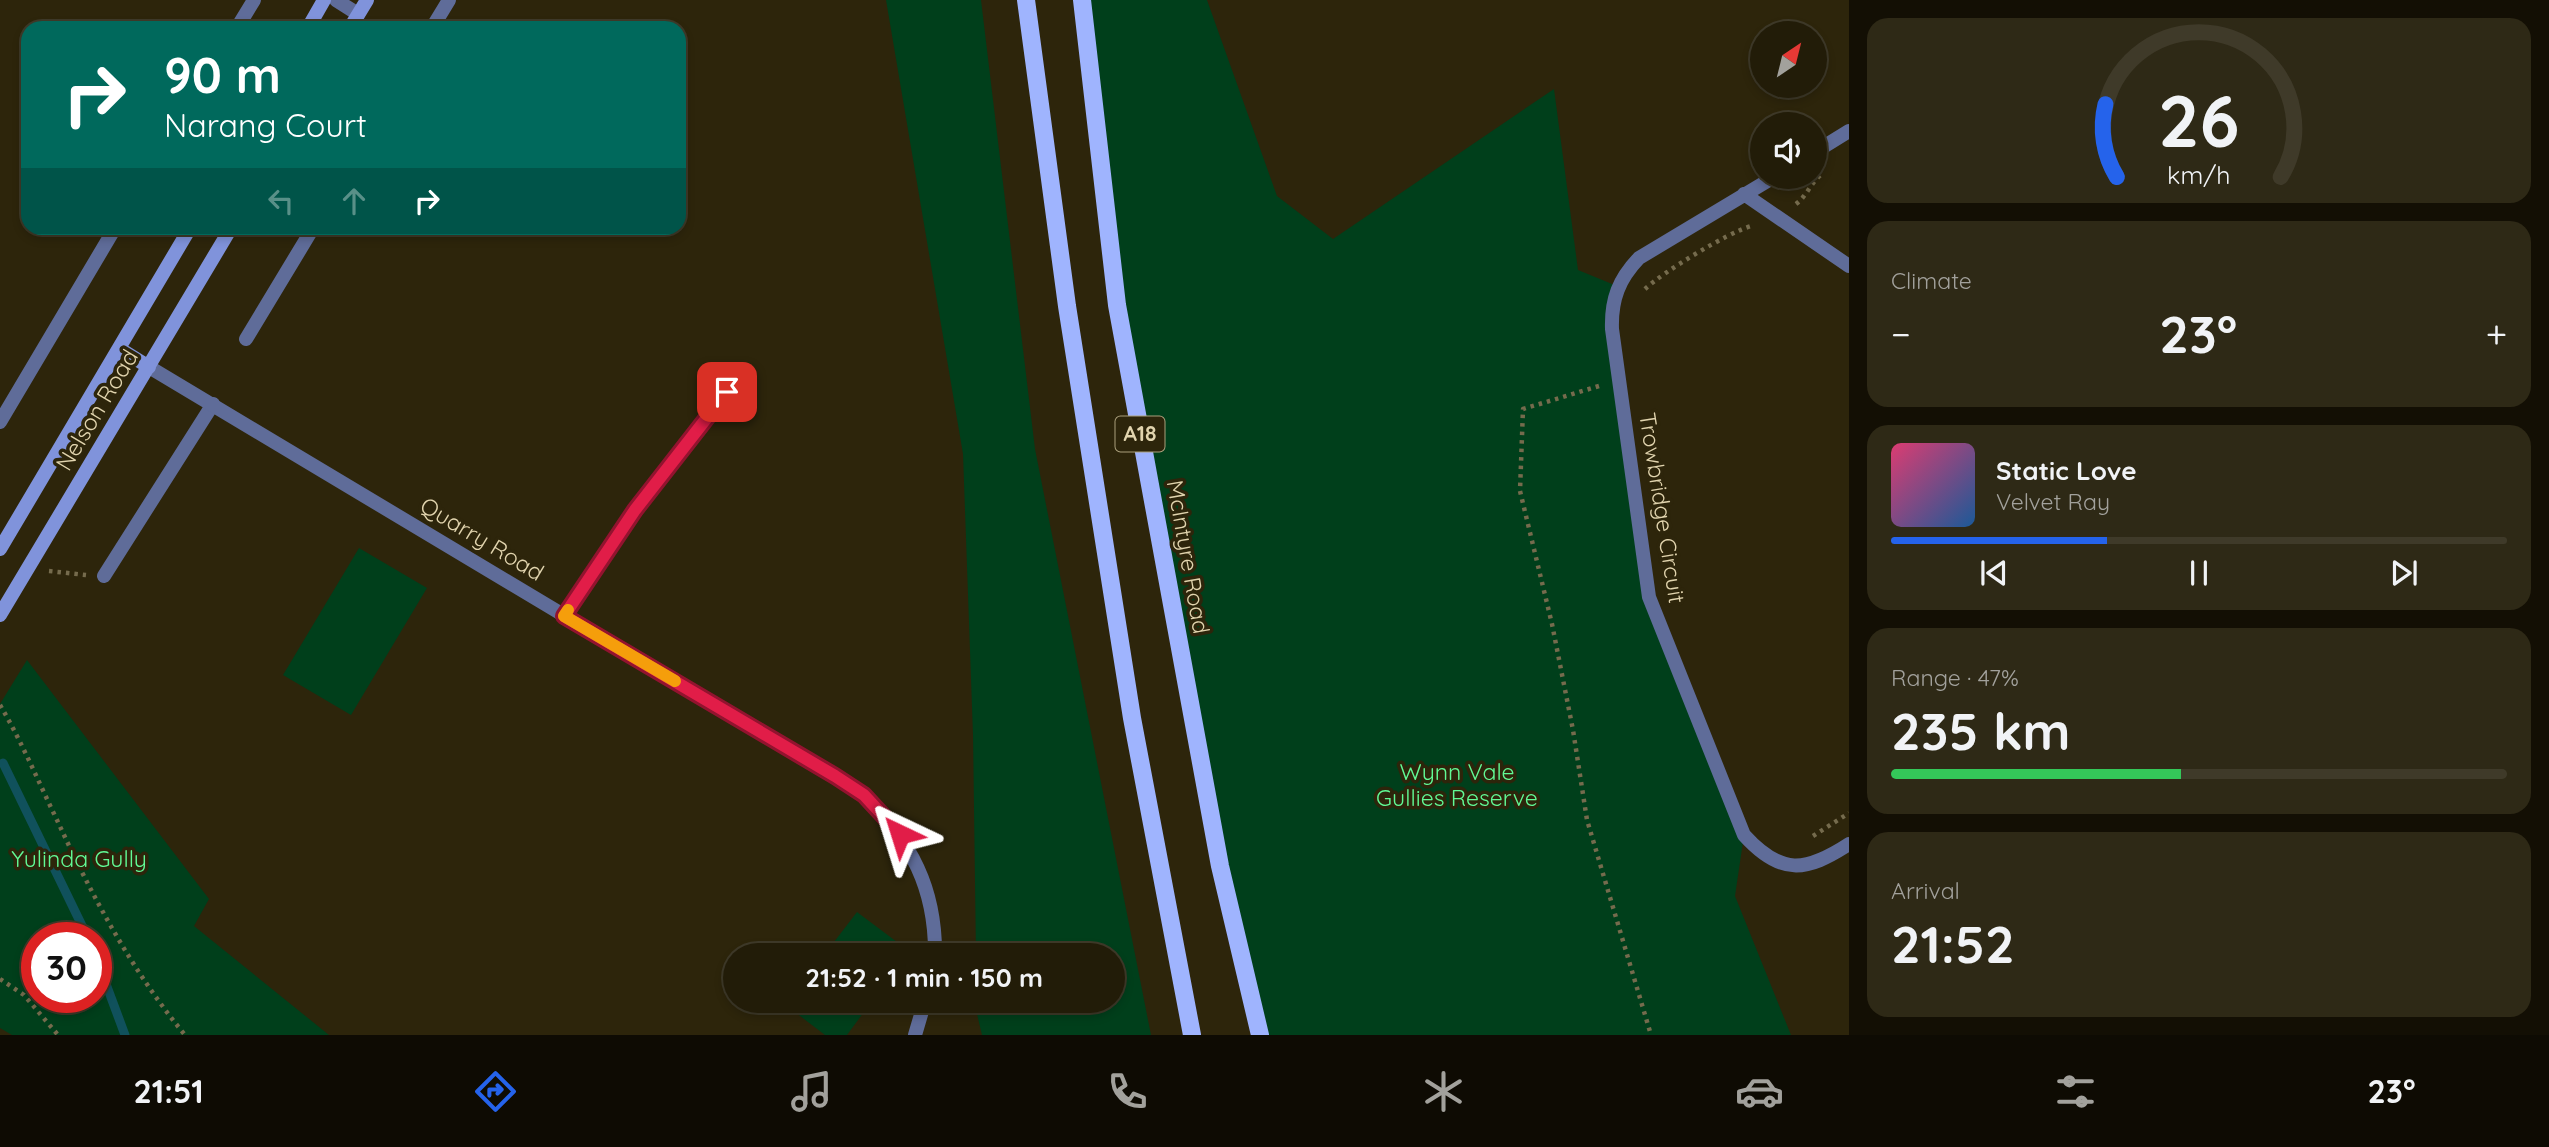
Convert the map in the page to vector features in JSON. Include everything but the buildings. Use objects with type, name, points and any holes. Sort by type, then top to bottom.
[{"type":"main road","points":[[312,21],[324,0]]},
{"type":"main road","points":[[354,21],[366,0]]},
{"type":"main road","name":"A18","points":[[1026,0],[1067,306],[1130,705],[1192,1035]]},
{"type":"main road","name":"McIntyre Road","points":[[1082,0],[1117,305],[1220,866],[1260,1035]]},
{"type":"main road","name":"Nelson Road","points":[[0,549],[187,235]]},
{"type":"main road","name":"Nelson Road","points":[[0,615],[227,235]]},
{"type":"main road","points":[[120,349],[149,366]]},
{"type":"street","points":[[241,21],[254,0]]},
{"type":"street","points":[[336,0],[358,15]]},
{"type":"street","points":[[436,21],[449,0]]},
{"type":"street","points":[[1827,145],[1849,131]]},
{"type":"street","name":"Trowbridge Circuit","points":[[1753,189],[1639,258],[1617,286],[1611,311],[1649,597],[1744,835],[1761,854],[1782,864],[1809,865],[1827,859],[1849,844]]},
{"type":"street","points":[[1744,194],[1849,266]]},
{"type":"street","points":[[0,422],[111,235]]},
{"type":"street","points":[[246,339],[309,235]]},
{"type":"street","name":"Quarry Road","points":[[149,366],[864,795],[900,834],[917,864],[930,899],[934,943]]},
{"type":"street","points":[[564,616],[635,510],[727,392]]},
{"type":"street","points":[[104,576],[213,404]]},
{"type":"street","points":[[915,1035],[921,1013]]},
{"type":"path","points":[[1642,296],[1646,287],[1740,229],[1778,218],[1804,198],[1817,178],[1828,171]]},
{"type":"path","points":[[1620,380],[1523,409],[1520,491],[1552,624],[1587,820],[1651,1035]]},
{"type":"path","points":[[28,569],[104,576]]},
{"type":"path","points":[[0,705],[18,735],[95,899],[155,999],[186,1035]]},
{"type":"path","points":[[1809,839],[1849,813]]},
{"type":"path","points":[[0,979],[24,995],[58,1035]]},
{"type":"green space","points":[[886,0],[981,0],[1035,449],[1151,1035],[982,1035],[977,1013],[1125,1013],[1125,943],[976,943],[973,735],[963,454]]},
{"type":"green space","name":"Wynn Vale Gullies Reserve","points":[[1082,0],[1207,0],[1277,196],[1333,239],[1554,89],[1578,270],[1617,286],[1611,311],[1649,597],[1744,835],[1735,896],[1791,1035],[1260,1035],[1117,305]]},
{"type":"green space","points":[[359,548],[427,588],[351,715],[283,675]]},
{"type":"green space","name":"Yulinda Gully","points":[[27,660],[209,899],[194,926],[329,1035],[12,1035],[0,1028],[0,704]]},
{"type":"green space","points":[[857,912],[898,943],[833,943]]},
{"type":"green space","points":[[796,1013],[863,1013],[847,1035],[825,1035]]},
{"type":"waterway","points":[[3,763],[80,922]]},
{"type":"waterway","points":[[112,1000],[125,1035]]},
{"type":"slow traffic","points":[[568,610],[564,616],[675,681]]},
{"type":"route","points":[[727,392],[635,510],[564,616],[835,776],[864,795],[900,834]]}]
